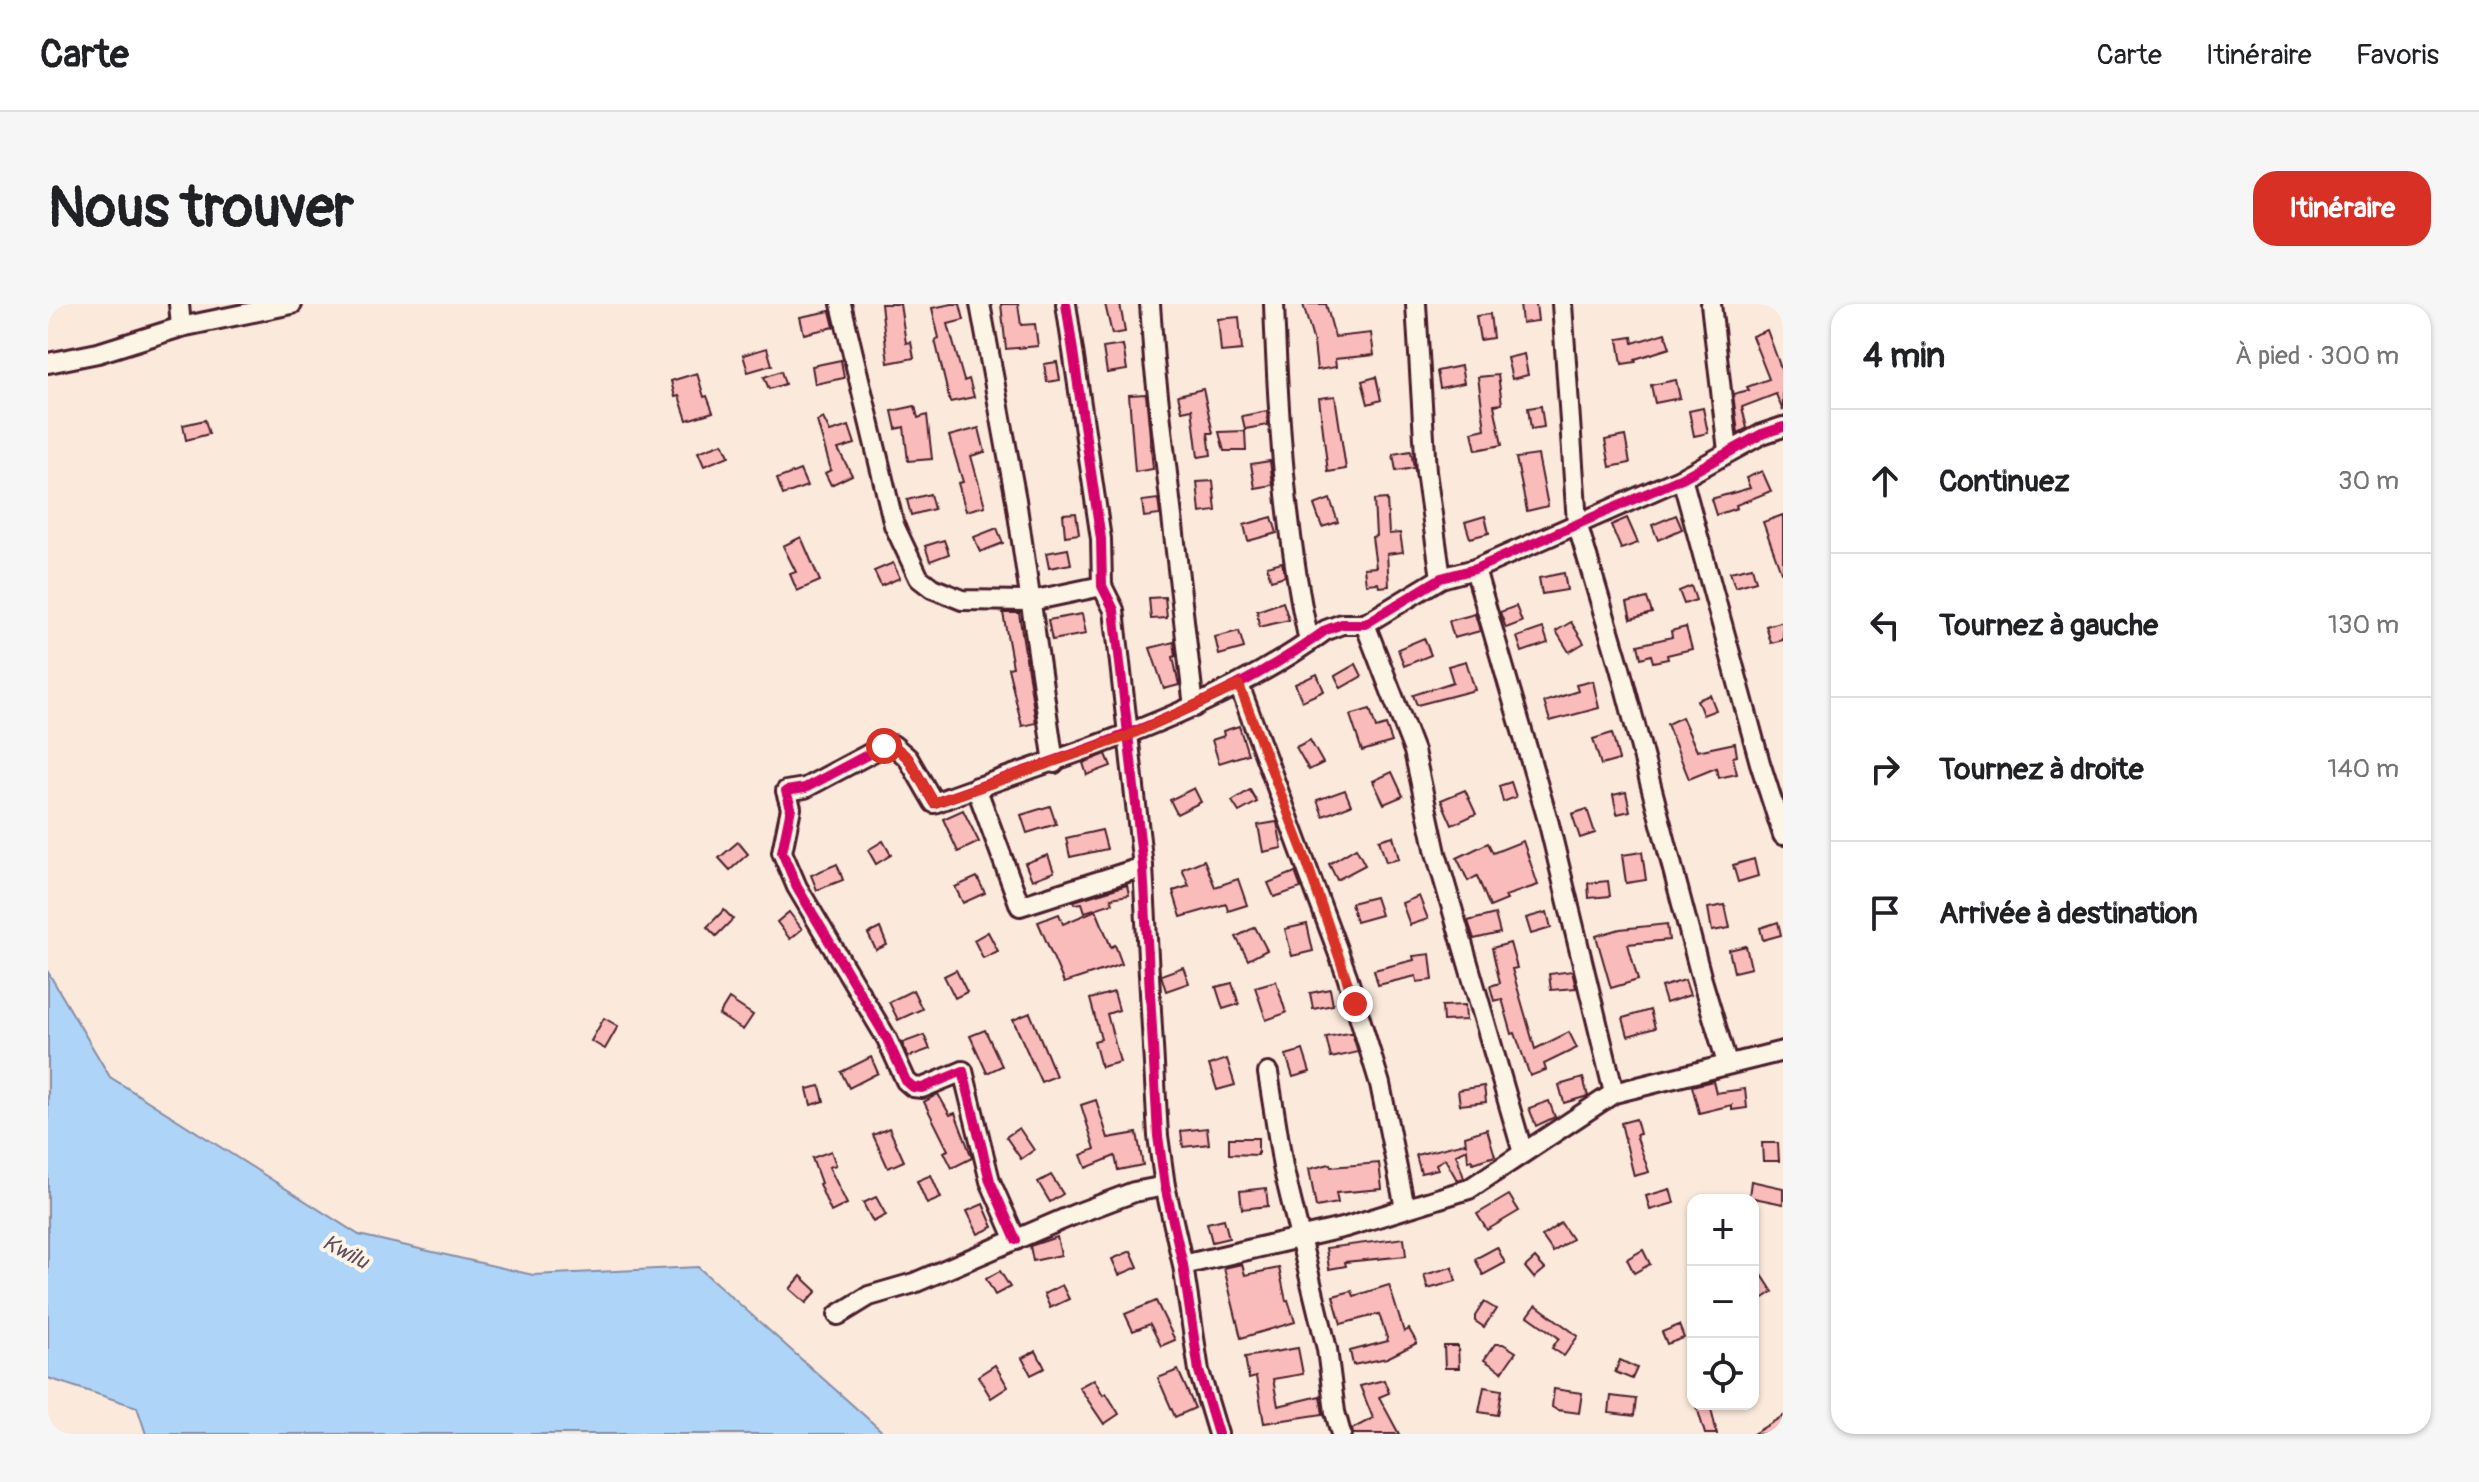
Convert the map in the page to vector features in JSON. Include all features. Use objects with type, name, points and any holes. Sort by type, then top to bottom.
[{"type":"street","points":[[179,304],[181,327]]},
{"type":"street","points":[[48,363],[98,353],[181,327],[292,304]]},
{"type":"street","points":[[841,304],[894,525],[919,578],[932,588],[962,600],[1031,601],[1102,586]]},
{"type":"street","points":[[980,304],[1016,500],[1054,763]]},
{"type":"street","points":[[1066,304],[1101,539],[1102,586],[1114,610],[1143,867],[1158,1136],[1165,1186],[1183,1265],[1199,1371],[1218,1434]]},
{"type":"street","points":[[1150,304],[1194,707]]},
{"type":"street","points":[[1274,304],[1276,376],[1291,545],[1309,642]]},
{"type":"street","points":[[1416,304],[1426,472],[1441,578]]},
{"type":"street","points":[[1562,304],[1577,523],[1620,668],[1727,1063]]},
{"type":"street","points":[[1711,304],[1728,451]]},
{"type":"street","points":[[1016,1240],[990,1181],[963,1071],[922,1088],[913,1087],[906,1081],[887,1039],[797,887],[782,852],[791,808],[786,791],[805,788],[884,746],[893,745],[908,758],[934,803],[1128,736],[1239,685],[1326,630],[1342,624],[1365,624],[1441,578],[1475,569],[1682,478],[1728,451],[1783,427]]},
{"type":"street","points":[[1682,478],[1760,763],[1783,835]]},
{"type":"street","points":[[1475,569],[1549,824],[1614,1093]]},
{"type":"street","points":[[1365,624],[1414,751],[1436,853],[1523,1153]]},
{"type":"street","points":[[1239,685],[1347,976],[1380,1084],[1405,1208]]},
{"type":"street","points":[[976,787],[1020,906],[1143,867]]},
{"type":"street","points":[[1183,1265],[1346,1227],[1469,1189],[1614,1093],[1783,1051]]},
{"type":"street","points":[[1268,1073],[1283,1167],[1327,1349],[1341,1434]]},
{"type":"street","points":[[838,1315],[869,1296],[914,1283],[1134,1192],[1165,1186]]},
{"type":"water","name":"Kwilu","points":[[48,972],[110,1077],[359,1235],[533,1275],[698,1267],[885,1434],[146,1434],[137,1407],[48,1378]]},
{"type":"building","points":[[881,304],[900,304],[906,343],[911,342],[914,358],[888,363]]},
{"type":"building","points":[[960,304],[964,320],[948,324],[964,381],[969,379],[974,397],[950,402],[935,340],[939,338],[932,308]]},
{"type":"building","points":[[1001,304],[1018,304],[1021,325],[1035,324],[1038,346],[1006,349]]},
{"type":"building","points":[[1105,304],[1120,304],[1125,332],[1112,334]]},
{"type":"building","points":[[1303,304],[1326,304],[1335,337],[1371,333],[1374,355],[1335,359],[1336,367],[1317,370],[1314,343]]},
{"type":"building","points":[[1520,304],[1536,304],[1538,321],[1522,323]]},
{"type":"building","points":[[830,311],[834,327],[804,334],[800,317]]},
{"type":"building","points":[[1490,314],[1493,338],[1480,340],[1476,316]]},
{"type":"building","points":[[1239,317],[1242,350],[1221,352],[1218,319]]},
{"type":"building","points":[[1767,330],[1783,374],[1783,411],[1776,394],[1742,407],[1747,428],[1738,433],[1733,394],[1749,390],[1747,387],[1769,379],[1752,336]]},
{"type":"building","points":[[1665,333],[1670,348],[1635,359],[1636,362],[1622,364],[1618,339],[1632,337],[1633,343]]},
{"type":"building","points":[[1123,345],[1127,370],[1107,373],[1103,348]]},
{"type":"building","points":[[767,348],[772,365],[748,372],[743,355]]},
{"type":"building","points":[[1524,354],[1528,375],[1512,379],[1507,358]]},
{"type":"building","points":[[841,360],[844,378],[815,384],[812,366]]},
{"type":"building","points":[[1057,362],[1060,380],[1047,382],[1044,364]]},
{"type":"building","points":[[1461,366],[1464,383],[1440,388],[1437,371]]},
{"type":"building","points":[[781,371],[785,384],[769,389],[764,377]]},
{"type":"building","points":[[697,373],[704,397],[707,396],[713,412],[687,420],[671,381]]},
{"type":"building","points":[[1498,375],[1502,404],[1494,405],[1502,445],[1476,450],[1472,432],[1485,429],[1478,377]]},
{"type":"building","points":[[1376,377],[1381,400],[1368,404],[1362,381]]},
{"type":"building","points":[[1676,380],[1680,398],[1655,403],[1651,385]]},
{"type":"building","points":[[1203,389],[1213,433],[1208,433],[1211,455],[1198,457],[1192,409],[1182,411],[1178,395]]},
{"type":"building","points":[[1146,394],[1153,469],[1135,472],[1129,395]]},
{"type":"building","points":[[1335,396],[1346,469],[1328,472],[1319,398]]},
{"type":"building","points":[[915,406],[918,418],[927,415],[932,459],[908,461],[904,427],[896,429],[892,411]]},
{"type":"building","points":[[1541,406],[1544,427],[1531,429],[1528,408]]},
{"type":"building","points":[[1703,408],[1708,433],[1694,436],[1689,411]]},
{"type":"building","points":[[1267,411],[1268,425],[1245,429],[1242,416]]},
{"type":"building","points":[[823,418],[830,432],[849,426],[855,444],[838,449],[852,475],[831,485],[825,473],[831,470],[817,421]]},
{"type":"building","points":[[205,420],[209,434],[186,440],[183,425]]},
{"type":"building","points":[[979,428],[985,452],[971,456],[985,506],[966,511],[958,483],[963,482],[949,436]]},
{"type":"building","points":[[1245,431],[1246,451],[1224,451],[1219,432]]},
{"type":"building","points":[[1625,436],[1630,463],[1610,467],[1605,440]]},
{"type":"building","points":[[723,443],[729,456],[704,466],[698,452]]},
{"type":"building","points":[[1411,451],[1414,468],[1396,471],[1393,454]]},
{"type":"building","points":[[1538,455],[1548,506],[1527,511],[1516,458]]},
{"type":"building","points":[[1270,461],[1273,485],[1255,488],[1251,464]]},
{"type":"building","points":[[800,470],[807,486],[783,495],[777,479]]},
{"type":"building","points":[[1762,471],[1771,491],[1716,515],[1711,499],[1750,488],[1746,478]]},
{"type":"building","points":[[1213,481],[1216,511],[1200,513],[1197,482]]},
{"type":"building","points":[[930,494],[934,509],[911,515],[907,500]]},
{"type":"building","points":[[1158,499],[1160,515],[1144,517],[1142,501]]},
{"type":"building","points":[[1330,499],[1338,522],[1322,527],[1314,505]]},
{"type":"building","points":[[1387,499],[1389,534],[1400,533],[1403,552],[1387,554],[1389,586],[1379,587],[1378,583],[1366,584],[1364,568],[1376,567],[1372,537],[1376,536],[1374,500]]},
{"type":"building","points":[[1076,513],[1079,534],[1065,536],[1063,514]]},
{"type":"building","points":[[1676,515],[1682,529],[1658,540],[1652,525]]},
{"type":"building","points":[[1783,515],[1783,572],[1781,572],[1763,522]]},
{"type":"building","points":[[1485,516],[1489,533],[1470,538],[1465,522]]},
{"type":"building","points":[[1272,517],[1277,533],[1248,541],[1244,525]]},
{"type":"building","points":[[1627,518],[1638,543],[1621,549],[1611,525]]},
{"type":"building","points":[[997,528],[1003,543],[980,552],[974,537]]},
{"type":"building","points":[[801,537],[820,581],[797,591],[790,574],[796,572],[783,546]]},
{"type":"building","points":[[944,540],[949,554],[930,561],[925,546]]},
{"type":"building","points":[[1068,549],[1071,564],[1049,568],[1046,553]]},
{"type":"building","points":[[1282,562],[1285,576],[1271,580],[1267,566]]},
{"type":"building","points":[[893,563],[900,578],[881,586],[874,571]]},
{"type":"building","points":[[1752,567],[1756,581],[1735,587],[1730,572]]},
{"type":"building","points":[[1564,573],[1567,590],[1542,594],[1539,578]]},
{"type":"building","points":[[1691,586],[1696,600],[1684,604],[1679,591]]},
{"type":"building","points":[[1165,597],[1167,618],[1151,619],[1149,598]]},
{"type":"building","points":[[1647,598],[1652,613],[1631,619],[1627,603]]},
{"type":"building","points":[[1283,602],[1289,620],[1259,627],[1257,611]]},
{"type":"building","points":[[1516,606],[1522,622],[1506,628],[1500,612]]},
{"type":"building","points":[[1003,613],[1019,613],[1036,723],[1022,726],[1008,668],[1013,667]]},
{"type":"building","points":[[1082,614],[1086,634],[1052,640],[1048,620]]},
{"type":"building","points":[[1475,614],[1480,631],[1454,638],[1449,621]]},
{"type":"building","points":[[1783,621],[1783,640],[1771,643],[1766,626]]},
{"type":"building","points":[[1571,622],[1584,643],[1569,652],[1556,631]]},
{"type":"building","points":[[1686,627],[1692,649],[1653,662],[1651,655],[1641,658],[1638,645],[1672,637],[1671,631]]},
{"type":"building","points":[[1543,628],[1548,643],[1522,652],[1517,637]]},
{"type":"building","points":[[1239,631],[1244,648],[1219,655],[1215,637]]},
{"type":"building","points":[[1424,638],[1431,655],[1404,666],[1398,649]]},
{"type":"building","points":[[1174,642],[1176,656],[1173,657],[1179,685],[1164,689],[1150,648]]},
{"type":"building","points":[[1466,661],[1475,690],[1417,705],[1413,695],[1453,682],[1448,666]]},
{"type":"building","points":[[1356,664],[1362,676],[1341,688],[1335,676]]},
{"type":"building","points":[[1317,674],[1324,691],[1302,701],[1295,684]]},
{"type":"building","points":[[1593,681],[1599,708],[1550,721],[1544,702],[1578,691],[1576,685]]},
{"type":"building","points":[[1710,695],[1716,710],[1703,715],[1697,700]]},
{"type":"building","points":[[1370,709],[1376,728],[1386,725],[1392,742],[1362,751],[1350,715]]},
{"type":"building","points":[[1682,717],[1697,751],[1735,743],[1737,756],[1733,757],[1737,774],[1718,778],[1716,768],[1689,779],[1667,724]]},
{"type":"building","points":[[1239,726],[1248,754],[1219,763],[1212,740],[1224,736],[1223,731]]},
{"type":"building","points":[[1612,733],[1619,760],[1601,765],[1593,739]]},
{"type":"building","points":[[1310,740],[1323,763],[1309,770],[1296,747]]},
{"type":"building","points":[[1106,754],[1111,766],[1087,775],[1083,763]]},
{"type":"building","points":[[1392,772],[1403,796],[1384,804],[1373,781]]},
{"type":"building","points":[[1511,782],[1516,797],[1503,802],[1499,786]]},
{"type":"building","points":[[1194,788],[1201,802],[1177,814],[1170,800]]},
{"type":"building","points":[[1250,790],[1257,802],[1239,812],[1232,801]]},
{"type":"building","points":[[1345,790],[1351,805],[1323,816],[1317,800]]},
{"type":"building","points":[[1465,790],[1476,814],[1452,825],[1441,800]]},
{"type":"building","points":[[1626,792],[1630,811],[1617,814],[1613,795]]},
{"type":"building","points":[[1050,806],[1056,824],[1027,833],[1021,815]]},
{"type":"building","points":[[1587,809],[1595,833],[1580,838],[1572,814]]},
{"type":"building","points":[[963,810],[979,842],[958,852],[943,819]]},
{"type":"building","points":[[1277,822],[1282,848],[1263,852],[1258,825]]},
{"type":"building","points":[[1102,830],[1107,849],[1070,857],[1066,838]]},
{"type":"building","points":[[1393,836],[1399,859],[1386,862],[1379,840]]},
{"type":"building","points":[[883,841],[891,855],[876,864],[868,850]]},
{"type":"building","points":[[1523,841],[1538,885],[1505,896],[1507,900],[1490,907],[1477,876],[1468,881],[1457,858],[1488,843],[1493,853]]},
{"type":"building","points":[[738,842],[748,854],[730,870],[719,858]]},
{"type":"building","points":[[1356,848],[1365,865],[1337,880],[1329,864]]},
{"type":"building","points":[[1642,852],[1646,880],[1626,883],[1622,855]]},
{"type":"building","points":[[1048,855],[1054,872],[1032,880],[1025,863]]},
{"type":"building","points":[[1754,859],[1758,876],[1738,882],[1733,865]]},
{"type":"building","points":[[1204,860],[1215,887],[1238,879],[1247,905],[1228,911],[1226,904],[1181,917],[1173,891],[1189,886],[1182,869]]},
{"type":"building","points":[[837,864],[843,880],[817,890],[811,875]]},
{"type":"building","points":[[1295,872],[1301,888],[1274,897],[1268,883]]},
{"type":"building","points":[[977,877],[985,893],[963,903],[955,887]]},
{"type":"building","points":[[1608,881],[1610,896],[1589,898],[1588,883]]},
{"type":"building","points":[[1127,885],[1129,895],[1111,898],[1113,903],[1085,912],[1082,903],[1075,904],[1074,901]]},
{"type":"building","points":[[1419,896],[1428,919],[1410,925],[1402,903]]},
{"type":"building","points":[[1375,897],[1381,915],[1356,922],[1351,903]]},
{"type":"building","points":[[1725,905],[1730,928],[1712,931],[1708,908]]},
{"type":"building","points":[[724,910],[733,919],[716,936],[707,927]]},
{"type":"building","points":[[1096,910],[1111,947],[1115,945],[1122,964],[1064,983],[1038,922],[1059,914],[1063,924]]},
{"type":"building","points":[[789,912],[802,929],[790,939],[777,922]]},
{"type":"building","points":[[1547,912],[1551,928],[1531,934],[1526,918]]},
{"type":"building","points":[[1495,914],[1500,933],[1474,939],[1468,921]]},
{"type":"building","points":[[1778,922],[1781,935],[1763,940],[1760,928]]},
{"type":"building","points":[[1307,924],[1313,951],[1292,956],[1285,929]]},
{"type":"building","points":[[1667,924],[1669,940],[1628,944],[1638,980],[1611,988],[1596,936],[1620,929]]},
{"type":"building","points":[[1255,927],[1267,950],[1248,960],[1236,937]]},
{"type":"building","points":[[880,928],[887,945],[876,950],[868,934]]},
{"type":"building","points":[[988,932],[998,951],[983,958],[974,940]]},
{"type":"building","points":[[1510,943],[1517,968],[1512,969],[1535,1049],[1569,1032],[1577,1048],[1544,1064],[1546,1070],[1530,1076],[1515,1033],[1512,1034],[1502,999],[1494,1001],[1490,986],[1500,983],[1492,948]]},
{"type":"building","points":[[1746,946],[1751,968],[1734,972],[1729,950]]},
{"type":"building","points":[[1430,954],[1433,980],[1417,982],[1416,976],[1378,985],[1374,970],[1414,960],[1413,956]]},
{"type":"building","points":[[1183,967],[1189,983],[1166,991],[1161,975]]},
{"type":"building","points":[[956,970],[967,992],[955,998],[944,976]]},
{"type":"building","points":[[1572,971],[1576,988],[1551,990],[1549,974]]},
{"type":"building","points":[[1685,980],[1690,995],[1666,1003],[1661,987]]},
{"type":"building","points":[[1276,981],[1286,1013],[1266,1020],[1255,987]]},
{"type":"building","points":[[1232,983],[1239,1004],[1223,1009],[1216,987]]},
{"type":"building","points":[[1330,989],[1333,1005],[1313,1009],[1310,993]]},
{"type":"building","points":[[913,990],[922,1009],[898,1020],[889,1002]]},
{"type":"building","points":[[1114,992],[1119,1010],[1107,1014],[1120,1062],[1101,1067],[1094,1041],[1101,1039],[1090,999]]},
{"type":"building","points":[[729,999],[753,1015],[743,1030],[719,1015]]},
{"type":"building","points":[[1465,1005],[1466,1020],[1443,1021],[1442,1006]]},
{"type":"building","points":[[1650,1010],[1655,1028],[1628,1036],[1623,1018]]},
{"type":"building","points":[[1030,1013],[1056,1076],[1041,1082],[1013,1020]]},
{"type":"building","points":[[604,1018],[618,1026],[605,1049],[591,1041]]},
{"type":"building","points":[[985,1030],[1002,1066],[987,1073],[970,1036]]},
{"type":"building","points":[[1352,1033],[1358,1052],[1331,1058],[1326,1037]]},
{"type":"building","points":[[924,1035],[930,1049],[908,1057],[902,1043]]},
{"type":"building","points":[[1303,1050],[1310,1072],[1293,1077],[1286,1055]]},
{"type":"building","points":[[871,1057],[878,1073],[849,1088],[841,1072]]},
{"type":"building","points":[[1227,1059],[1235,1085],[1217,1090],[1209,1065]]},
{"type":"building","points":[[1583,1078],[1588,1096],[1564,1103],[1559,1085]]},
{"type":"building","points":[[1713,1081],[1716,1093],[1745,1089],[1747,1108],[1732,1110],[1732,1105],[1699,1113],[1692,1086]]},
{"type":"building","points":[[820,1086],[824,1101],[811,1105],[807,1089]]},
{"type":"building","points":[[1484,1086],[1486,1102],[1460,1105],[1458,1090]]},
{"type":"building","points":[[938,1094],[950,1115],[955,1113],[972,1158],[952,1168],[944,1152],[948,1150],[924,1102]]},
{"type":"building","points":[[1096,1100],[1108,1138],[1137,1133],[1143,1165],[1118,1170],[1115,1156],[1086,1168],[1081,1155],[1095,1149],[1081,1105]]},
{"type":"building","points":[[1549,1101],[1555,1117],[1536,1126],[1529,1108]]},
{"type":"building","points":[[1636,1119],[1640,1134],[1636,1135],[1649,1172],[1634,1176],[1621,1123]]},
{"type":"building","points":[[889,1128],[904,1161],[888,1168],[873,1135]]},
{"type":"building","points":[[1019,1128],[1034,1150],[1021,1159],[1006,1137]]},
{"type":"building","points":[[1207,1128],[1209,1144],[1183,1147],[1181,1131]]},
{"type":"building","points":[[1487,1129],[1495,1156],[1473,1163],[1472,1160],[1468,1161],[1467,1149],[1456,1154],[1464,1178],[1457,1180],[1445,1159],[1436,1164],[1438,1169],[1421,1173],[1416,1155],[1466,1145],[1465,1136]]},
{"type":"building","points":[[1229,1138],[1258,1138],[1258,1155],[1229,1154]]},
{"type":"building","points":[[1762,1143],[1778,1143],[1779,1161],[1763,1161]]},
{"type":"building","points":[[831,1151],[836,1165],[829,1167],[847,1204],[831,1212],[812,1158]]},
{"type":"building","points":[[1379,1163],[1382,1189],[1336,1193],[1338,1203],[1316,1207],[1309,1169],[1330,1164],[1331,1167]]},
{"type":"building","points":[[931,1175],[941,1198],[927,1204],[917,1181]]},
{"type":"building","points":[[1051,1175],[1063,1194],[1050,1202],[1038,1182]]},
{"type":"building","points":[[1751,1181],[1783,1188],[1783,1204],[1759,1199],[1759,1194],[1749,1194]]},
{"type":"building","points":[[1266,1188],[1268,1206],[1242,1209],[1240,1191]]},
{"type":"building","points":[[1670,1189],[1674,1203],[1650,1210],[1646,1196]]},
{"type":"building","points":[[1509,1195],[1519,1211],[1487,1230],[1477,1214]]},
{"type":"building","points":[[876,1197],[886,1215],[873,1222],[863,1203]]},
{"type":"building","points":[[983,1204],[993,1227],[978,1234],[967,1211]]},
{"type":"building","points":[[1224,1219],[1229,1238],[1212,1242],[1207,1223]]},
{"type":"building","points":[[1561,1223],[1572,1239],[1553,1252],[1542,1236]]},
{"type":"building","points":[[1057,1237],[1061,1255],[1033,1261],[1030,1246]]},
{"type":"building","points":[[1404,1238],[1406,1256],[1345,1262],[1346,1266],[1329,1269],[1326,1248]]},
{"type":"building","points":[[1497,1247],[1505,1263],[1483,1275],[1475,1259]]},
{"type":"building","points":[[1643,1250],[1650,1264],[1634,1273],[1627,1259]]},
{"type":"building","points":[[1131,1251],[1138,1267],[1119,1275],[1112,1259]]},
{"type":"building","points":[[1535,1258],[1545,1269],[1534,1278],[1525,1267]]},
{"type":"building","points":[[1242,1264],[1245,1275],[1279,1268],[1286,1301],[1295,1322],[1241,1338],[1224,1268]]},
{"type":"building","points":[[1452,1267],[1456,1281],[1428,1289],[1424,1275]]},
{"type":"building","points":[[1000,1271],[1010,1287],[995,1295],[986,1279]]},
{"type":"building","points":[[1762,1275],[1773,1292],[1759,1301],[1759,1277]]},
{"type":"building","points":[[801,1276],[817,1291],[806,1303],[790,1289]]},
{"type":"building","points":[[1062,1285],[1069,1299],[1050,1308],[1044,1294]]},
{"type":"building","points":[[1389,1285],[1404,1332],[1409,1329],[1417,1343],[1387,1358],[1353,1365],[1350,1351],[1388,1341],[1379,1314],[1341,1324],[1333,1296],[1352,1291],[1354,1296]]},
{"type":"building","points":[[1156,1301],[1175,1340],[1161,1346],[1150,1324],[1133,1331],[1125,1314]]},
{"type":"building","points":[[1484,1302],[1496,1309],[1484,1327],[1475,1321],[1475,1316]]},
{"type":"building","points":[[1536,1305],[1578,1336],[1564,1356],[1552,1348],[1559,1338],[1528,1316]]},
{"type":"building","points":[[1679,1325],[1684,1338],[1667,1344],[1662,1332]]},
{"type":"building","points":[[1495,1344],[1503,1344],[1516,1352],[1502,1372],[1484,1360]]},
{"type":"building","points":[[1444,1346],[1458,1346],[1459,1368],[1445,1368]]},
{"type":"building","points":[[1298,1348],[1303,1374],[1273,1379],[1278,1406],[1320,1396],[1323,1414],[1264,1423],[1256,1377],[1249,1379],[1245,1357]]},
{"type":"building","points":[[1036,1351],[1045,1368],[1031,1375],[1022,1358]]},
{"type":"building","points":[[1620,1360],[1637,1368],[1632,1379],[1615,1372]]},
{"type":"building","points":[[995,1365],[1008,1387],[991,1398],[978,1376]]},
{"type":"building","points":[[1178,1370],[1195,1408],[1175,1417],[1158,1378]]},
{"type":"building","points":[[1094,1379],[1119,1414],[1104,1424],[1079,1387]]},
{"type":"building","points":[[1384,1380],[1389,1393],[1379,1397],[1399,1434],[1353,1434],[1352,1429],[1373,1418],[1360,1386]]},
{"type":"building","points":[[1484,1387],[1502,1390],[1498,1415],[1479,1412]]},
{"type":"building","points":[[1554,1389],[1582,1393],[1579,1413],[1552,1407]]},
{"type":"building","points":[[1611,1396],[1636,1399],[1634,1416],[1609,1413]]},
{"type":"building","points":[[1698,1410],[1711,1410],[1717,1434],[1705,1434]]},
{"type":"building","points":[[1783,1416],[1783,1434],[1753,1434]]},
{"type":"cycle path","points":[[1066,304],[1101,539],[1102,586],[1114,610],[1143,867],[1158,1136],[1165,1186],[1183,1265],[1199,1371],[1218,1434]]},
{"type":"cycle path","points":[[1016,1240],[990,1181],[963,1071],[922,1088],[913,1087],[906,1081],[887,1039],[797,887],[782,852],[791,808],[786,791],[805,788],[884,746],[893,745],[908,758],[934,803],[1086,749],[1186,710],[1234,687],[1326,630],[1342,624],[1365,624],[1441,578],[1475,569],[1682,478],[1762,434],[1783,427]]},
{"type":"route","points":[[884,746],[893,745],[908,758],[934,803],[1128,736],[1239,685],[1306,860],[1355,1004]]}]
